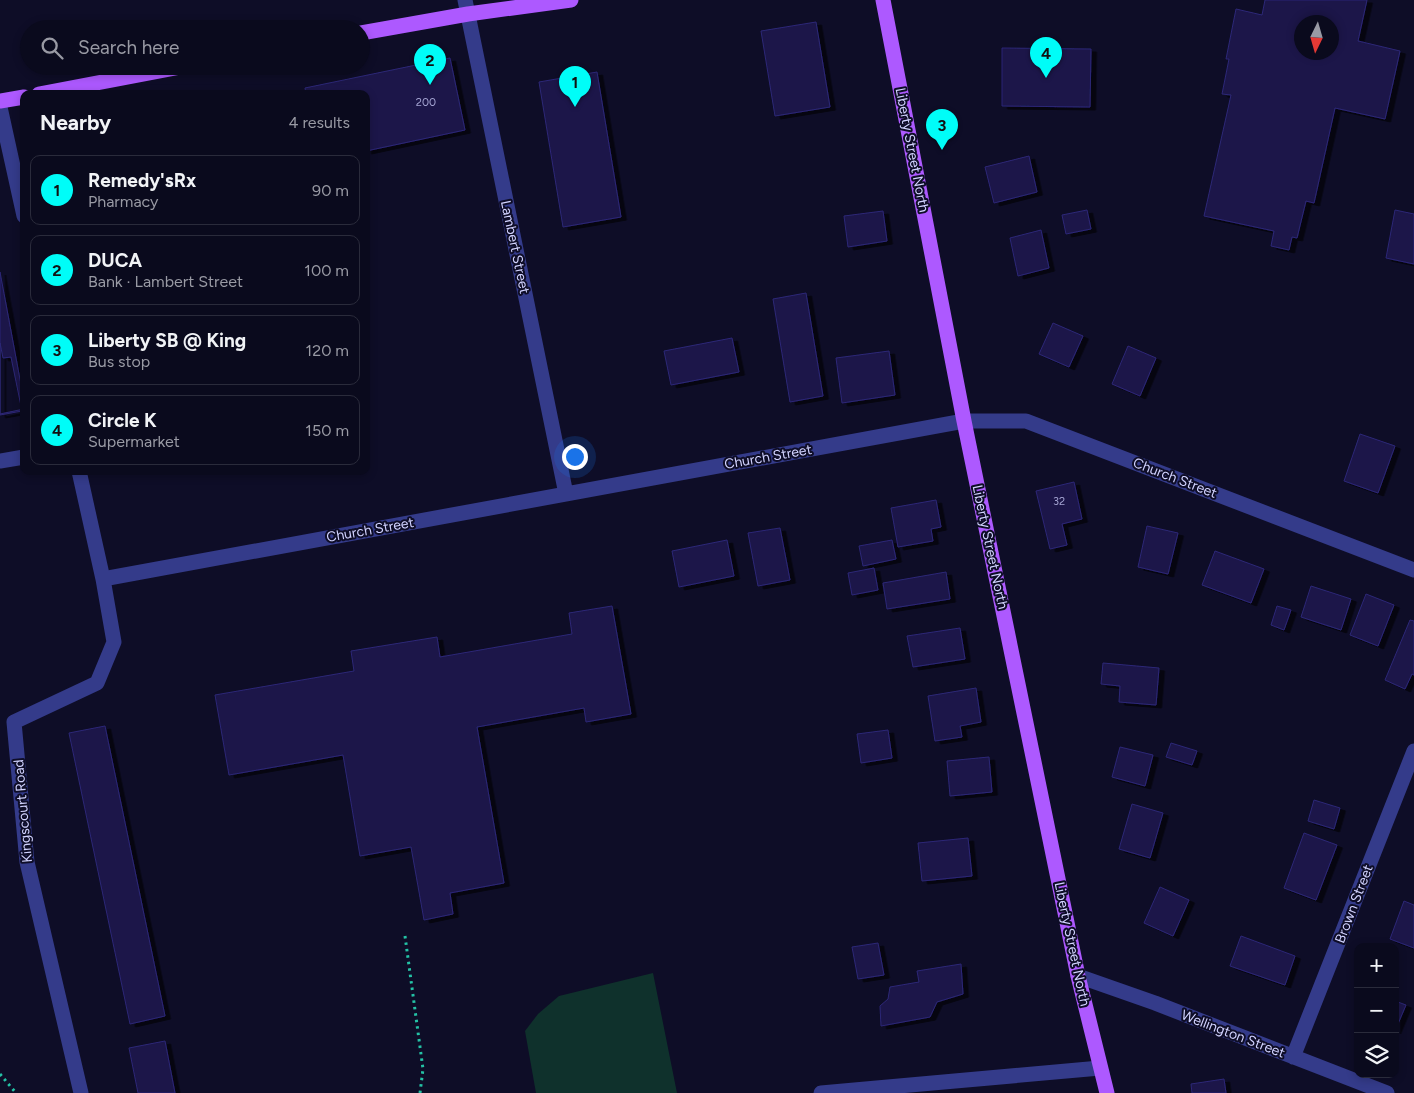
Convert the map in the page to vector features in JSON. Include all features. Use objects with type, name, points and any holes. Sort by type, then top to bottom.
[{"type":"main road","points":[[370,31],[466,7],[571,0]]},
{"type":"main road","name":"Liberty Street North","points":[[883,0],[964,421],[1078,976],[1107,1093]]},
{"type":"main road","points":[[60,90],[139,75]]},
{"type":"main road","points":[[0,101],[20,98]]},
{"type":"street","name":"Lambert Street","points":[[466,7],[566,494]]},
{"type":"street","points":[[0,107],[20,198]]},
{"type":"street","name":"Church Street","points":[[103,579],[964,421],[1026,421],[1414,570]]},
{"type":"street","points":[[0,461],[20,458]]},
{"type":"street","points":[[81,475],[103,579]]},
{"type":"street","name":"Kingscourt Road","points":[[81,1093],[27,862],[14,722],[97,682],[114,642],[103,579]]},
{"type":"street","name":"Brown Street","points":[[1293,1058],[1414,750]]},
{"type":"street","name":"Wellington Street","points":[[1078,976],[1155,1003],[1387,1093]]},
{"type":"street","points":[[821,1093],[1100,1068]]},
{"type":"path","points":[[405,936],[423,1069],[420,1093]]},
{"type":"path","points":[[0,1074],[16,1093]]},
{"type":"green space","points":[[653,973],[677,1093],[536,1093],[525,1031],[538,1014],[559,996]]},
{"type":"building","points":[[1265,0],[1367,0],[1358,41],[1400,51],[1385,119],[1335,108],[1314,203],[1306,201],[1297,238],[1292,237],[1289,250],[1271,246],[1274,231],[1204,216],[1231,95],[1222,94],[1229,59],[1226,59],[1236,9],[1262,15]]},
{"type":"building","points":[[816,22],[830,107],[775,116],[761,31]]},
{"type":"building","points":[[1002,48],[1091,49],[1090,107],[1002,106]]},
{"type":"building","points":[[450,58],[465,130],[370,150],[370,90],[305,90],[305,88]]},
{"type":"building","points":[[597,72],[621,217],[563,227],[539,82]]},
{"type":"building","points":[[1029,156],[1037,192],[994,203],[985,167]]},
{"type":"building","points":[[1087,210],[1091,229],[1066,234],[1062,215]]},
{"type":"building","points":[[1395,210],[1414,214],[1414,264],[1386,258]]},
{"type":"building","points":[[883,211],[887,241],[848,247],[844,216]]},
{"type":"building","points":[[1041,230],[1049,268],[1018,276],[1010,238]]},
{"type":"building","points":[[0,272],[20,380],[20,410],[0,414]]},
{"type":"building","points":[[806,293],[823,396],[790,402],[773,299]]},
{"type":"building","points":[[1053,323],[1083,336],[1069,367],[1039,354]]},
{"type":"building","points":[[732,338],[739,372],[671,385],[664,351]]},
{"type":"building","points":[[0,343],[3,358],[11,357],[20,401],[20,411],[0,415]]},
{"type":"building","points":[[1128,346],[1156,358],[1140,396],[1112,384]]},
{"type":"building","points":[[889,351],[895,395],[842,403],[836,358]]},
{"type":"building","points":[[1360,434],[1395,446],[1378,493],[1344,481]]},
{"type":"building","points":[[1074,482],[1082,519],[1062,524],[1067,545],[1050,549],[1036,491]]},
{"type":"building","points":[[936,500],[941,527],[931,529],[933,541],[898,547],[891,508]]},
{"type":"building","points":[[1147,526],[1178,533],[1168,574],[1138,567]]},
{"type":"building","points":[[780,528],[790,580],[758,586],[748,533]]},
{"type":"building","points":[[727,540],[734,576],[679,587],[672,551]]},
{"type":"building","points":[[892,540],[896,559],[863,566],[859,546]]},
{"type":"building","points":[[1215,551],[1264,569],[1251,603],[1202,585]]},
{"type":"building","points":[[874,568],[878,590],[852,595],[848,573]]},
{"type":"building","points":[[946,572],[950,599],[887,609],[883,583]]},
{"type":"building","points":[[1311,586],[1351,599],[1341,630],[1301,617]]},
{"type":"building","points":[[1366,594],[1394,605],[1378,646],[1350,635]]},
{"type":"building","points":[[612,606],[631,714],[586,722],[584,708],[477,727],[504,883],[450,893],[453,914],[424,920],[411,847],[360,856],[343,755],[229,775],[215,695],[354,671],[351,651],[437,637],[440,657],[572,634],[569,613]]},
{"type":"building","points":[[1277,606],[1291,610],[1284,630],[1271,625]]},
{"type":"building","points":[[1410,620],[1414,621],[1414,675],[1412,674],[1405,689],[1385,680]]},
{"type":"building","points":[[960,628],[965,659],[913,667],[907,636]]},
{"type":"building","points":[[1103,663],[1159,668],[1156,705],[1119,702],[1120,686],[1101,684]]},
{"type":"building","points":[[976,688],[981,722],[960,726],[962,737],[935,741],[928,696]]},
{"type":"building","points":[[105,726],[165,1016],[130,1024],[69,733]]},
{"type":"building","points":[[888,730],[892,758],[861,763],[857,734]]},
{"type":"building","points":[[1171,743],[1197,751],[1192,765],[1166,757]]},
{"type":"building","points":[[1120,747],[1153,755],[1145,786],[1112,777]]},
{"type":"building","points":[[989,757],[992,792],[950,796],[947,761]]},
{"type":"building","points":[[1314,800],[1340,808],[1334,829],[1308,821]]},
{"type":"building","points":[[1132,804],[1163,813],[1150,858],[1119,849]]},
{"type":"building","points":[[1304,833],[1337,845],[1316,900],[1284,888]]},
{"type":"building","points":[[968,838],[972,876],[922,881],[918,843]]},
{"type":"building","points":[[1160,887],[1189,900],[1173,936],[1144,923]]},
{"type":"building","points":[[1404,901],[1414,905],[1414,948],[1390,939]]},
{"type":"building","points":[[1241,936],[1295,956],[1285,985],[1230,966]]},
{"type":"building","points":[[878,943],[884,975],[858,979],[852,947]]},
{"type":"building","points":[[961,964],[963,994],[937,1002],[930,1017],[881,1026],[880,1006],[888,999],[890,987],[919,982],[917,971]]},
{"type":"building","points":[[1399,1002],[1406,1005],[1399,1022]]},
{"type":"building","points":[[165,1041],[175,1093],[138,1093],[129,1048]]},
{"type":"building","points":[[1224,1079],[1226,1093],[1192,1093],[1191,1084]]},
{"type":"place","name":"Circle K","points":[[1046,78]]},
{"type":"place","name":"DUCA","points":[[430,85]]},
{"type":"place","name":"Remedy'sRx","points":[[575,107]]},
{"type":"place","name":"Liberty SB @ King","points":[[942,150]]}]
